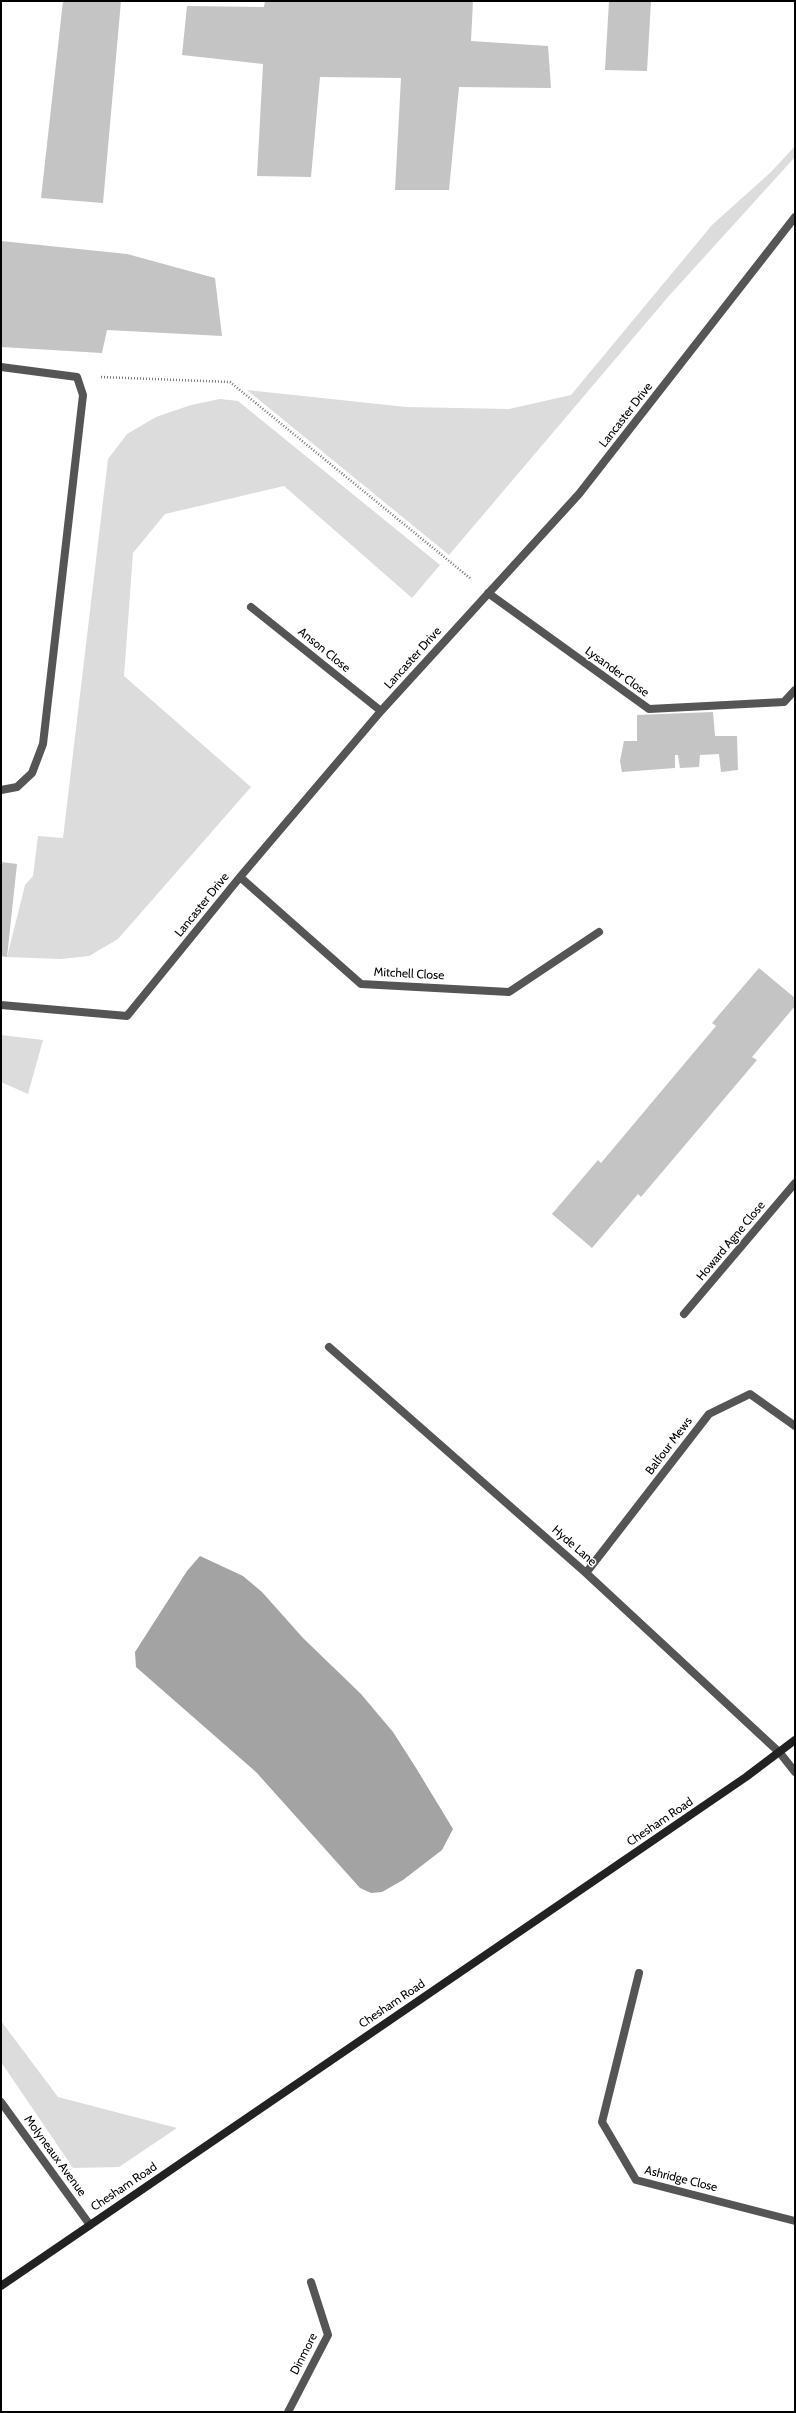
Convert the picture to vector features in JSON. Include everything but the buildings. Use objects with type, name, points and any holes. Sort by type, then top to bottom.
[{"type":"main road","name":"Chesham Road","points":[[1,2286],[780,1752],[795,1740]]},
{"type":"street","name":"Lancaster Drive","points":[[1,1005],[127,1016],[240,877],[381,711],[580,494],[795,217]]},
{"type":"street","points":[[1,367],[76,377],[83,395],[43,744],[32,774],[17,787],[1,790]]},
{"type":"street","name":"Lysander Close","points":[[488,593],[649,709],[784,702],[795,690]]},
{"type":"street","name":"Anson Close","points":[[251,607],[381,711]]},
{"type":"street","name":"Mitchell Close","points":[[240,877],[361,984],[509,992],[599,932]]},
{"type":"street","name":"Howard Agne Close","points":[[684,1314],[795,1183]]},
{"type":"street","name":"Hyde Lane","points":[[330,1347],[586,1573],[780,1752],[795,1772]]},
{"type":"street","name":"Balfour Mews","points":[[586,1573],[708,1414],[750,1394],[795,1426]]},
{"type":"street","name":"Ashridge Close","points":[[639,1973],[602,2122],[636,2180],[795,2221]]},
{"type":"street","name":"Molyneaux Avenue","points":[[1,2102],[90,2225]]},
{"type":"street","name":"Dinmore","points":[[288,2412],[328,2335],[311,2282]]},
{"type":"path","points":[[76,377],[230,382],[488,593]]},
{"type":"shaded area","points":[[795,146],[795,157],[668,297],[449,555],[247,390],[406,407],[509,409],[571,395],[712,225],[771,172]]},
{"type":"shaded area","points":[[220,399],[238,401],[440,565],[412,598],[284,486],[165,514],[133,553],[124,676],[251,787],[118,939],[89,956],[61,959],[7,957],[25,885],[33,876],[38,836],[63,838],[108,459],[127,434],[156,417],[191,405]]},
{"type":"shaded area","points":[[1,1035],[43,1040],[28,1094],[1,1082]]},
{"type":"shaded area","points":[[200,1556],[243,1576],[262,1592],[303,1638],[361,1694],[393,1732],[416,1768],[453,1829],[442,1850],[403,1880],[382,1892],[371,1893],[360,1888],[256,1772],[136,1667],[135,1652],[187,1571]]},
{"type":"shaded area","points":[[1,2021],[58,2097],[177,2128],[119,2167],[73,2168],[1,2062]]}]
